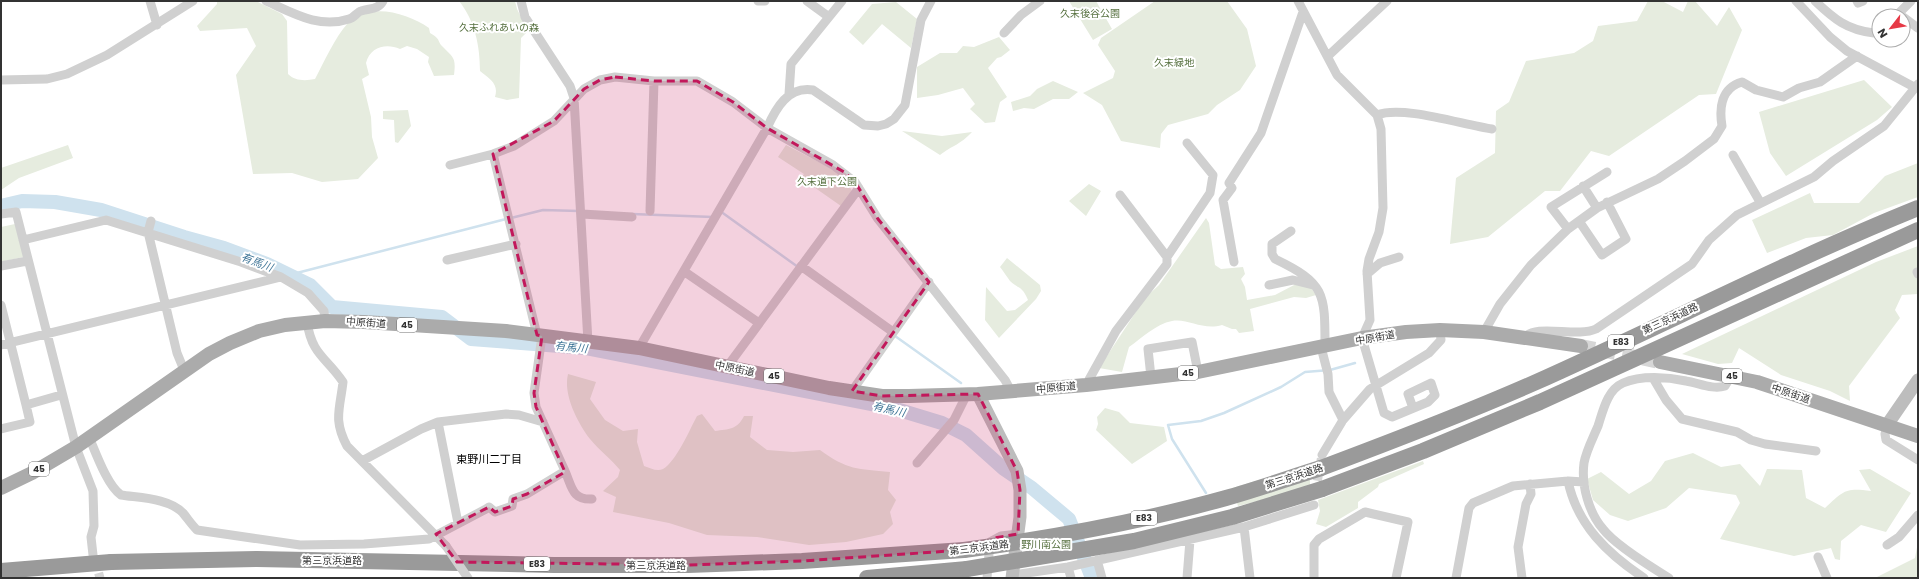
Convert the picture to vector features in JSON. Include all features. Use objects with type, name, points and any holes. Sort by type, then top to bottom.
[{"type":"highway","name":"第三京浜道路","points":[[1,571],[111,562],[257,559],[554,565],[688,565],[802,561],[964,550],[1024,542],[1174,511],[1226,498],[1321,461],[1418,432],[1534,382],[1746,283],[1918,208]]},
{"type":"highway","name":"第三京浜道路","points":[[867,578],[967,569],[1141,540],[1232,517],[1322,489],[1423,451],[1540,402],[1918,230]]},
{"type":"main road","name":"中原街道","points":[[1,488],[32,473],[76,447],[184,370],[216,350],[252,334],[285,324],[307,322],[325,321],[540,340],[588,342],[639,348],[852,392],[882,396],[972,394],[1086,385],[1198,372],[1362,338],[1406,332],[1440,330],[1484,332],[1581,346]]},
{"type":"main road","name":"中原街道","points":[[1660,362],[1730,376],[1785,390],[1918,436]]},
{"type":"street","points":[[150,1],[157,25]]},
{"type":"street","points":[[1,80],[47,79],[67,74],[107,55],[157,25],[192,1]]},
{"type":"street","points":[[266,1],[292,14],[317,22],[328,22],[350,19],[360,11],[374,8],[380,5],[383,1]]},
{"type":"street","points":[[521,1],[525,17],[570,86],[574,98],[582,214],[588,342]]},
{"type":"street","points":[[758,1],[765,1]]},
{"type":"street","points":[[807,1],[829,17]]},
{"type":"street","points":[[789,94],[791,64],[842,1]]},
{"type":"street","points":[[639,348],[685,272],[767,128],[774,110],[789,94],[804,89],[813,90],[864,125],[878,126],[886,124],[894,119],[905,105],[921,20],[931,1]]},
{"type":"street","points":[[1004,33],[1021,15],[1040,1]]},
{"type":"street","points":[[1298,1],[1337,75],[1377,115],[1381,129],[1383,208],[1379,232],[1369,259],[1367,274],[1370,320],[1362,338],[1384,413],[1392,417],[1413,408]]},
{"type":"street","points":[[1328,56],[1387,1]]},
{"type":"street","points":[[1524,338],[1528,333],[1536,331],[1582,333],[1596,329],[1692,264],[1709,240],[1720,228],[1737,215],[1760,202],[1814,177],[1833,161],[1884,126],[1916,86],[1847,51],[1830,37],[1796,1]]},
{"type":"street","points":[[1815,1],[1842,24],[1854,30],[1871,33]]},
{"type":"street","points":[[1856,1],[1858,3],[1863,1]]},
{"type":"street","points":[[1234,262],[1223,200],[1232,188],[1229,183],[1261,134],[1303,12]]},
{"type":"street","points":[[1484,332],[1500,304],[1531,265],[1568,229],[1607,202],[1658,179],[1714,139],[1722,126],[1720,110],[1722,100],[1734,84],[1742,82],[1756,90],[1783,97],[1799,88],[1820,82],[1857,56]]},
{"type":"street","points":[[450,165],[493,154],[514,146],[554,120],[584,89],[600,80],[615,77],[654,81],[697,80],[733,102],[767,128],[833,165],[855,182],[878,219],[1005,380],[1011,391]]},
{"type":"street","points":[[650,211],[654,81]]},
{"type":"street","points":[[1377,115],[1382,113],[1412,112],[1492,129]]},
{"type":"street","points":[[1086,385],[1116,331],[1167,264],[1167,257],[1210,193],[1213,175],[1187,143]]},
{"type":"street","points":[[493,154],[540,340],[534,393],[536,407],[576,496],[583,500],[592,500]]},
{"type":"street","points":[[1733,156],[1760,202]]},
{"type":"street","points":[[1568,229],[1551,207],[1607,172]]},
{"type":"street","points":[[1583,186],[1597,208]]},
{"type":"street","points":[[727,367],[858,188]]},
{"type":"street","points":[[1120,196],[1167,257]]},
{"type":"street","points":[[1579,221],[1602,255],[1626,239],[1607,202]]},
{"type":"street","points":[[1,214],[16,212],[61,395],[76,447],[94,491],[94,526],[91,537],[94,554]]},
{"type":"street","points":[[582,214],[632,217]]},
{"type":"street","points":[[23,240],[106,220],[149,228],[281,277],[308,293],[324,311],[325,321]]},
{"type":"street","points":[[149,228],[177,353],[184,370]]},
{"type":"street","points":[[1291,231],[1272,244],[1272,254],[1275,259],[1308,278],[1315,286],[1321,297],[1325,309],[1323,346],[1328,374],[1329,392],[1343,420]]},
{"type":"street","points":[[447,260],[516,244]]},
{"type":"street","points":[[1367,274],[1380,263],[1398,257]]},
{"type":"street","points":[[1,266],[27,261]]},
{"type":"street","points":[[801,266],[894,332]]},
{"type":"street","points":[[685,272],[759,323]]},
{"type":"street","points":[[5,344],[281,277]]},
{"type":"street","points":[[1269,285],[1293,280],[1315,286]]},
{"type":"street","points":[[852,392],[928,282]]},
{"type":"street","points":[[1,305],[5,344],[26,405],[30,422],[1,428]]},
{"type":"street","points":[[307,322],[309,338],[316,351],[343,382],[338,420],[341,434],[347,446],[436,534],[468,578]]},
{"type":"street","points":[[1321,461],[1343,420],[1376,385],[1429,353],[1441,340],[1440,330]]},
{"type":"street","points":[[1151,377],[1148,349],[1192,342],[1198,372]]},
{"type":"street","points":[[1669,578],[1652,568],[1603,530],[1594,517],[1584,482],[1584,463],[1607,400],[1614,390],[1623,383],[1642,378],[1653,378],[1684,380],[1719,388],[1725,386],[1730,376]]},
{"type":"street","points":[[1653,378],[1666,400],[1682,419],[1737,432],[1751,440],[1764,444],[1816,451]]},
{"type":"street","points":[[1916,387],[1887,425],[1885,434],[1886,440],[1918,460]]},
{"type":"street","points":[[917,463],[954,420],[972,394],[1017,471],[1020,490],[1018,534],[1013,577],[1190,540],[1244,527],[1314,505]]},
{"type":"street","points":[[26,405],[61,395]]},
{"type":"street","points":[[362,461],[421,429],[438,422],[506,414],[519,415],[543,422]]},
{"type":"street","points":[[438,422],[458,523]]},
{"type":"street","points":[[89,437],[107,476],[116,492],[121,495],[174,506],[184,514],[188,522],[197,530],[300,545],[364,544],[429,539],[489,507],[495,512],[512,506],[513,498],[528,494],[565,471]]},
{"type":"street","points":[[1456,578],[1469,508],[1473,503],[1513,486],[1568,481],[1584,482]]},
{"type":"street","points":[[1568,481],[1576,508],[1584,523],[1598,541],[1644,578]]},
{"type":"street","points":[[1522,578],[1518,547],[1526,504],[1531,494],[1530,484]]},
{"type":"street","points":[[1314,578],[1314,546],[1319,539],[1365,512],[1408,522],[1396,578]]},
{"type":"street","points":[[1887,545],[1899,537],[1918,515]]},
{"type":"street","points":[[1244,527],[1250,578]]},
{"type":"street","points":[[987,578],[990,542],[1001,536],[1018,534]]},
{"type":"street","points":[[1187,578],[1190,540]]},
{"type":"street","points":[[1818,558],[1827,578]]},
{"type":"street","points":[[1097,560],[1102,578]]},
{"type":"street","points":[[1068,566],[1071,578]]},
{"type":"highlighted area","points":[[615,77],[654,81],[697,81],[733,102],[767,128],[844,172],[855,182],[878,219],[929,282],[852,391],[882,396],[978,394],[1017,471],[1020,490],[1018,534],[994,538],[990,546],[964,550],[802,561],[688,565],[457,562],[436,534],[489,507],[495,512],[512,506],[513,499],[527,494],[565,472],[536,407],[534,393],[542,336],[537,335],[493,154],[554,121],[584,89],[600,80]]},
{"type":"green space","points":[[217,1],[256,1],[282,14],[287,21],[288,74],[297,79],[315,79],[334,42],[348,23],[357,17],[377,11],[400,14],[429,28],[430,33],[438,39],[453,59],[455,65],[454,75],[434,76],[428,62],[429,57],[417,49],[407,46],[400,49],[389,46],[379,48],[371,53],[368,58],[366,63],[369,75],[362,79],[371,117],[372,137],[378,158],[358,179],[322,182],[292,173],[253,174],[236,75],[256,46],[247,28],[200,31],[197,26],[217,4]]},
{"type":"green space","name":"久末ふれあいの森","points":[[459,1],[515,1],[517,9],[528,31],[521,38],[519,98],[507,100],[495,97],[495,85],[480,71],[476,34],[469,17]]},
{"type":"green space","name":"久末後谷公園","points":[[1069,1],[1096,1],[1112,29],[1093,40]]},
{"type":"green space","name":"久末緑地","points":[[1155,1],[1227,1],[1247,29],[1256,66],[1240,90],[1217,105],[1208,114],[1168,125],[1161,134],[1160,148],[1121,141],[1102,105],[1083,93],[1113,78],[1115,71],[1098,45],[1101,38]]},
{"type":"green space","points":[[1648,1],[1662,1],[1683,12],[1688,1],[1695,1],[1717,26],[1729,7],[1742,30],[1716,94],[1699,95],[1609,156],[1591,151],[1560,191],[1545,191],[1488,237],[1450,244],[1456,178],[1495,153],[1496,111],[1509,102],[1526,61],[1574,53],[1593,41],[1598,26],[1637,21]]},
{"type":"green space","points":[[896,2],[917,19],[911,48],[882,24],[863,45],[849,32],[872,4]]},
{"type":"green space","points":[[999,37],[1010,50],[1001,57],[997,58],[988,68],[1007,97],[1000,102],[995,122],[985,123],[970,109],[975,104],[963,88],[938,95],[917,98],[917,67],[940,53],[957,53],[963,46],[974,47]]},
{"type":"green space","points":[[1864,80],[1892,107],[1877,120],[1786,176],[1770,153],[1759,112]]},
{"type":"green space","points":[[1053,81],[1078,92],[1069,99],[1053,99],[1034,109],[1024,108],[1013,111],[1011,102],[1030,96],[1037,89]]},
{"type":"green space","points":[[408,110],[411,126],[398,143],[395,142],[394,120],[383,119],[383,111]]},
{"type":"green space","points":[[902,131],[942,136],[972,132],[964,140],[940,155]]},
{"type":"green space","points":[[68,145],[73,158],[19,178],[1,190],[1,168]]},
{"type":"green space","name":"久末道下公園","points":[[786,145],[834,170],[845,179],[852,191],[841,206],[801,178],[804,174],[778,157]]},
{"type":"green space","points":[[1918,163],[1918,197],[1874,213],[1833,235],[1806,238],[1767,253],[1752,220],[1810,193],[1814,203],[1859,203],[1885,176]]},
{"type":"green space","points":[[1089,184],[1101,191],[1086,216],[1069,201]]},
{"type":"green space","points":[[1206,218],[1209,223],[1215,265],[1221,269],[1243,267],[1245,274],[1241,279],[1245,287],[1247,300],[1275,295],[1296,284],[1311,288],[1316,295],[1306,298],[1294,297],[1250,309],[1254,331],[1239,333],[1236,329],[1222,325],[1202,326],[1184,321],[1172,321],[1160,325],[1129,347],[1122,372],[1099,368],[1145,298],[1159,285]]},
{"type":"green space","points":[[15,224],[24,255],[23,257],[1,262],[1,227]]},
{"type":"green space","points":[[1918,246],[1918,294],[1902,295],[1895,310],[1900,318],[1849,386],[1850,401],[1830,391],[1781,375],[1739,348],[1732,363],[1718,364],[1682,354],[1876,262]]},
{"type":"green space","points":[[1007,258],[1040,285],[1041,291],[1036,299],[999,338],[985,320],[986,287],[1007,311],[1015,310],[1028,300],[1024,292],[1010,281],[1000,267]]},
{"type":"green space","points":[[568,374],[596,382],[590,399],[605,420],[623,431],[638,429],[637,442],[644,466],[658,470],[663,469],[668,465],[678,453],[697,416],[702,414],[715,431],[732,428],[741,421],[744,416],[753,416],[750,437],[767,450],[793,452],[820,450],[829,457],[846,465],[861,469],[890,472],[888,490],[896,500],[890,512],[893,524],[883,534],[846,542],[809,545],[757,537],[707,535],[669,523],[613,512],[616,497],[603,491],[618,477],[620,470],[590,439],[580,424],[569,399],[567,382]]},
{"type":"green space","points":[[1105,408],[1119,412],[1130,423],[1164,427],[1167,441],[1132,464],[1096,430],[1098,424],[1097,417]]},
{"type":"green space","points":[[1693,453],[1721,467],[1740,464],[1760,486],[1767,469],[1802,470],[1806,498],[1825,508],[1841,494],[1850,490],[1871,491],[1859,470],[1870,469],[1911,493],[1886,532],[1861,525],[1841,541],[1840,560],[1835,559],[1831,548],[1794,556],[1720,539],[1740,503],[1736,495],[1689,488],[1666,508],[1628,521],[1610,515],[1593,500],[1587,479],[1601,472],[1629,494],[1651,481],[1665,461]]},
{"type":"green space","points":[[1423,461],[1424,464],[1379,484],[1378,487],[1358,502],[1358,508],[1326,527],[1316,524],[1320,511],[1318,500]]},
{"type":"green space","points":[[1310,465],[1310,496],[1274,497],[1238,506],[1232,488]]},
{"type":"green space","points":[[1918,542],[1918,578],[1875,578],[1915,558]]},
{"type":"waterway","name":"有馬川","points":[[1,206],[22,201],[55,202],[101,210],[184,237],[224,248],[267,264],[310,285],[332,307],[442,317],[471,339],[585,348],[896,409],[942,423],[966,435],[1004,469],[1032,488],[1069,519],[1092,578]]},
{"type":"waterway","points":[[511,218],[543,210],[579,211]]},
{"type":"waterway","points":[[720,211],[798,267]]},
{"type":"waterway","points":[[632,214],[713,217]]},
{"type":"waterway","points":[[289,275],[506,219]]},
{"type":"waterway","points":[[895,336],[961,383]]},
{"type":"waterway","points":[[1206,493],[1172,439],[1168,425],[1201,421],[1224,413],[1281,387],[1305,372],[1330,370],[1355,363]]},
{"type":"tunnel","points":[[1581,346],[1660,362]]},
{"type":"tunnel","points":[[1315,494],[1322,455]]},
{"type":"tunnel","points":[[95,560],[100,578]]},
{"type":"district","name":"東野川二丁目","points":[[489,459]]},
{"type":"park label","name":"野川南公園","points":[[1046,544]]}]
